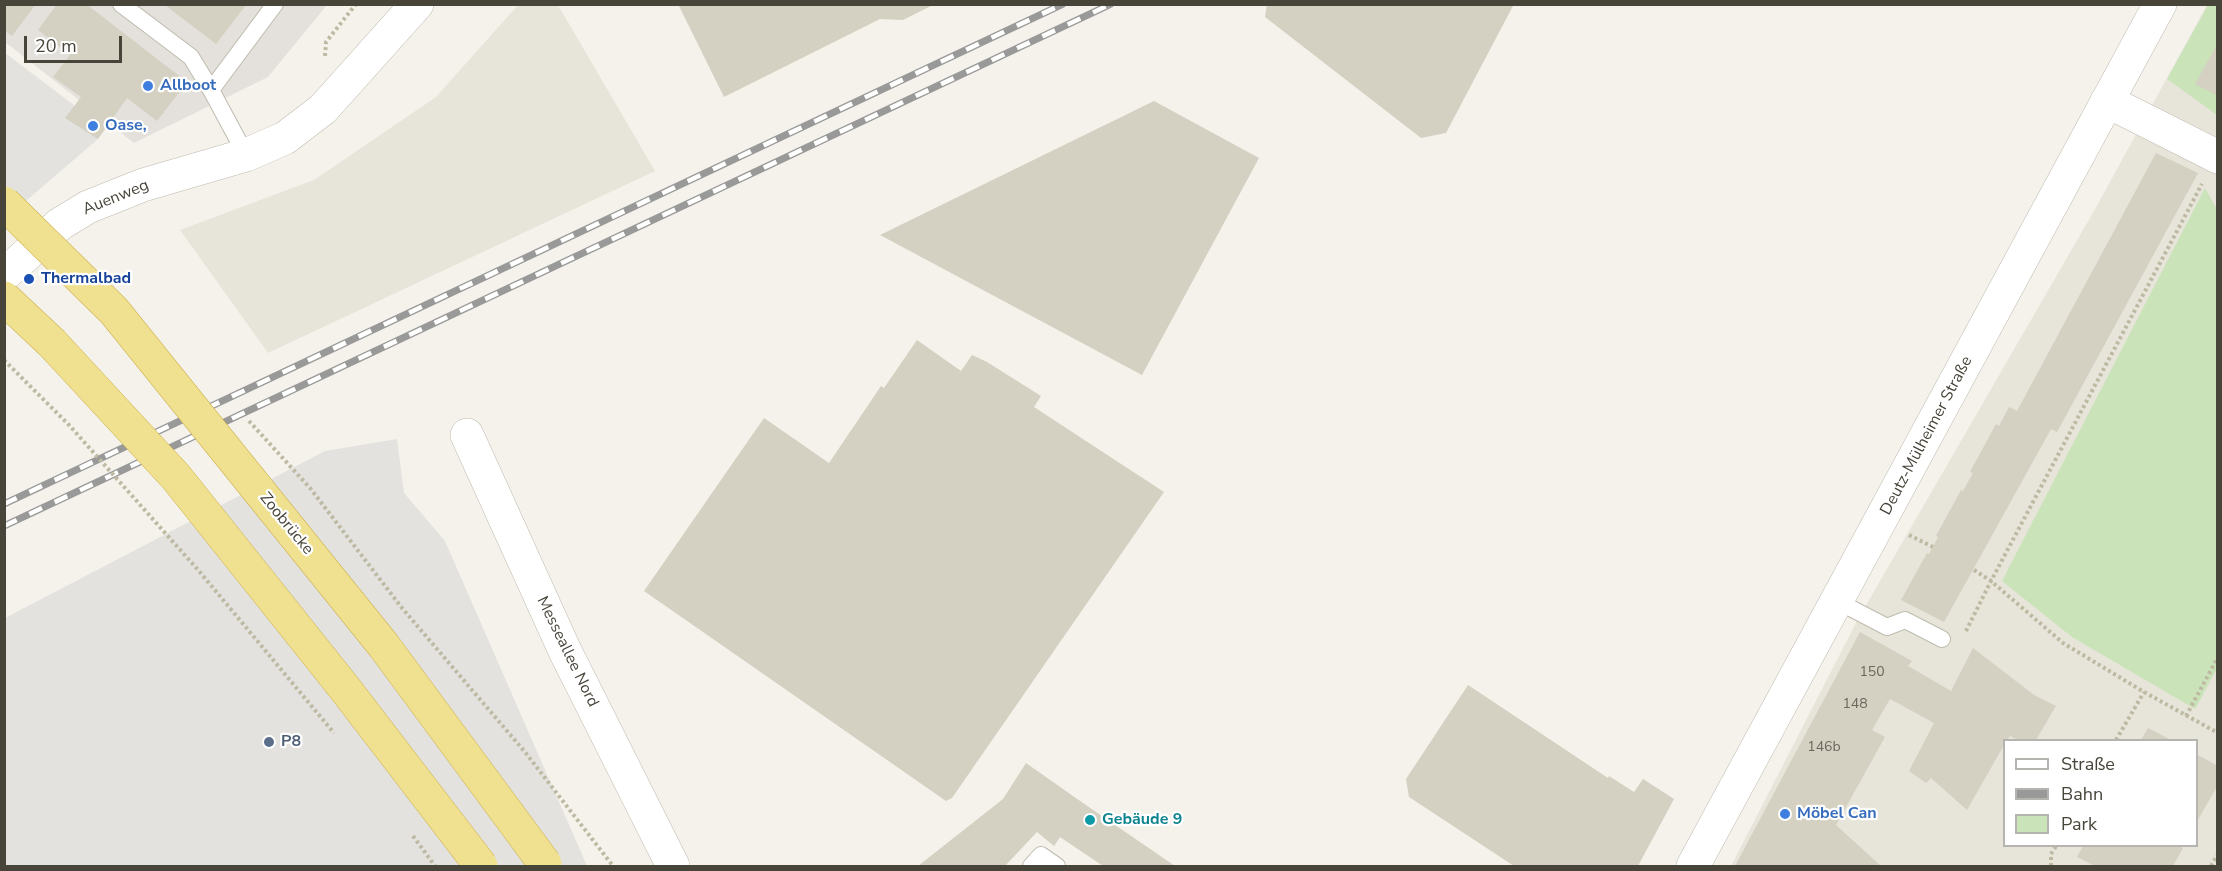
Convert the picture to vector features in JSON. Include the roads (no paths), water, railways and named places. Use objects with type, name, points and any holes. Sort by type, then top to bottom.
[{"type":"highway","name":"Zoobrücke","points":[[4,203],[114,311],[384,646],[545,864]]},
{"type":"highway","points":[[4,298],[52,343],[176,477],[346,690],[481,867]]},
{"type":"street","name":"Auenweg","points":[[4,275],[60,224],[88,207],[143,185],[246,155],[285,138],[323,109],[417,4]]},
{"type":"street","name":"Deutz-Mülheimer Straße","points":[[1693,867],[2160,4]]},
{"type":"street","points":[[2107,101],[2217,157]]},
{"type":"street","name":"Messeallee Nord","points":[[467,435],[565,651],[673,867]]},
{"type":"lane","points":[[121,4],[191,57],[246,155]]},
{"type":"lane","points":[[211,90],[275,4]]},
{"type":"lane","points":[[1837,601],[1887,627],[1905,620],[1942,639]]},
{"type":"lane","points":[[1030,867],[1041,855],[1057,867]]},
{"type":"railway","points":[[4,504],[1063,4]]},
{"type":"railway","points":[[4,526],[1111,4]]},
{"type":"place","name":"Allboot","points":[[148,86]]},
{"type":"place","name":"Oase,","points":[[93,126]]},
{"type":"place","name":"Thermalbad","points":[[29,279]]},
{"type":"place","name":"P8","points":[[269,742]]},
{"type":"place","name":"Möbel Can","points":[[1785,814]]},
{"type":"place","name":"Gebäude 9","points":[[1090,820]]}]
